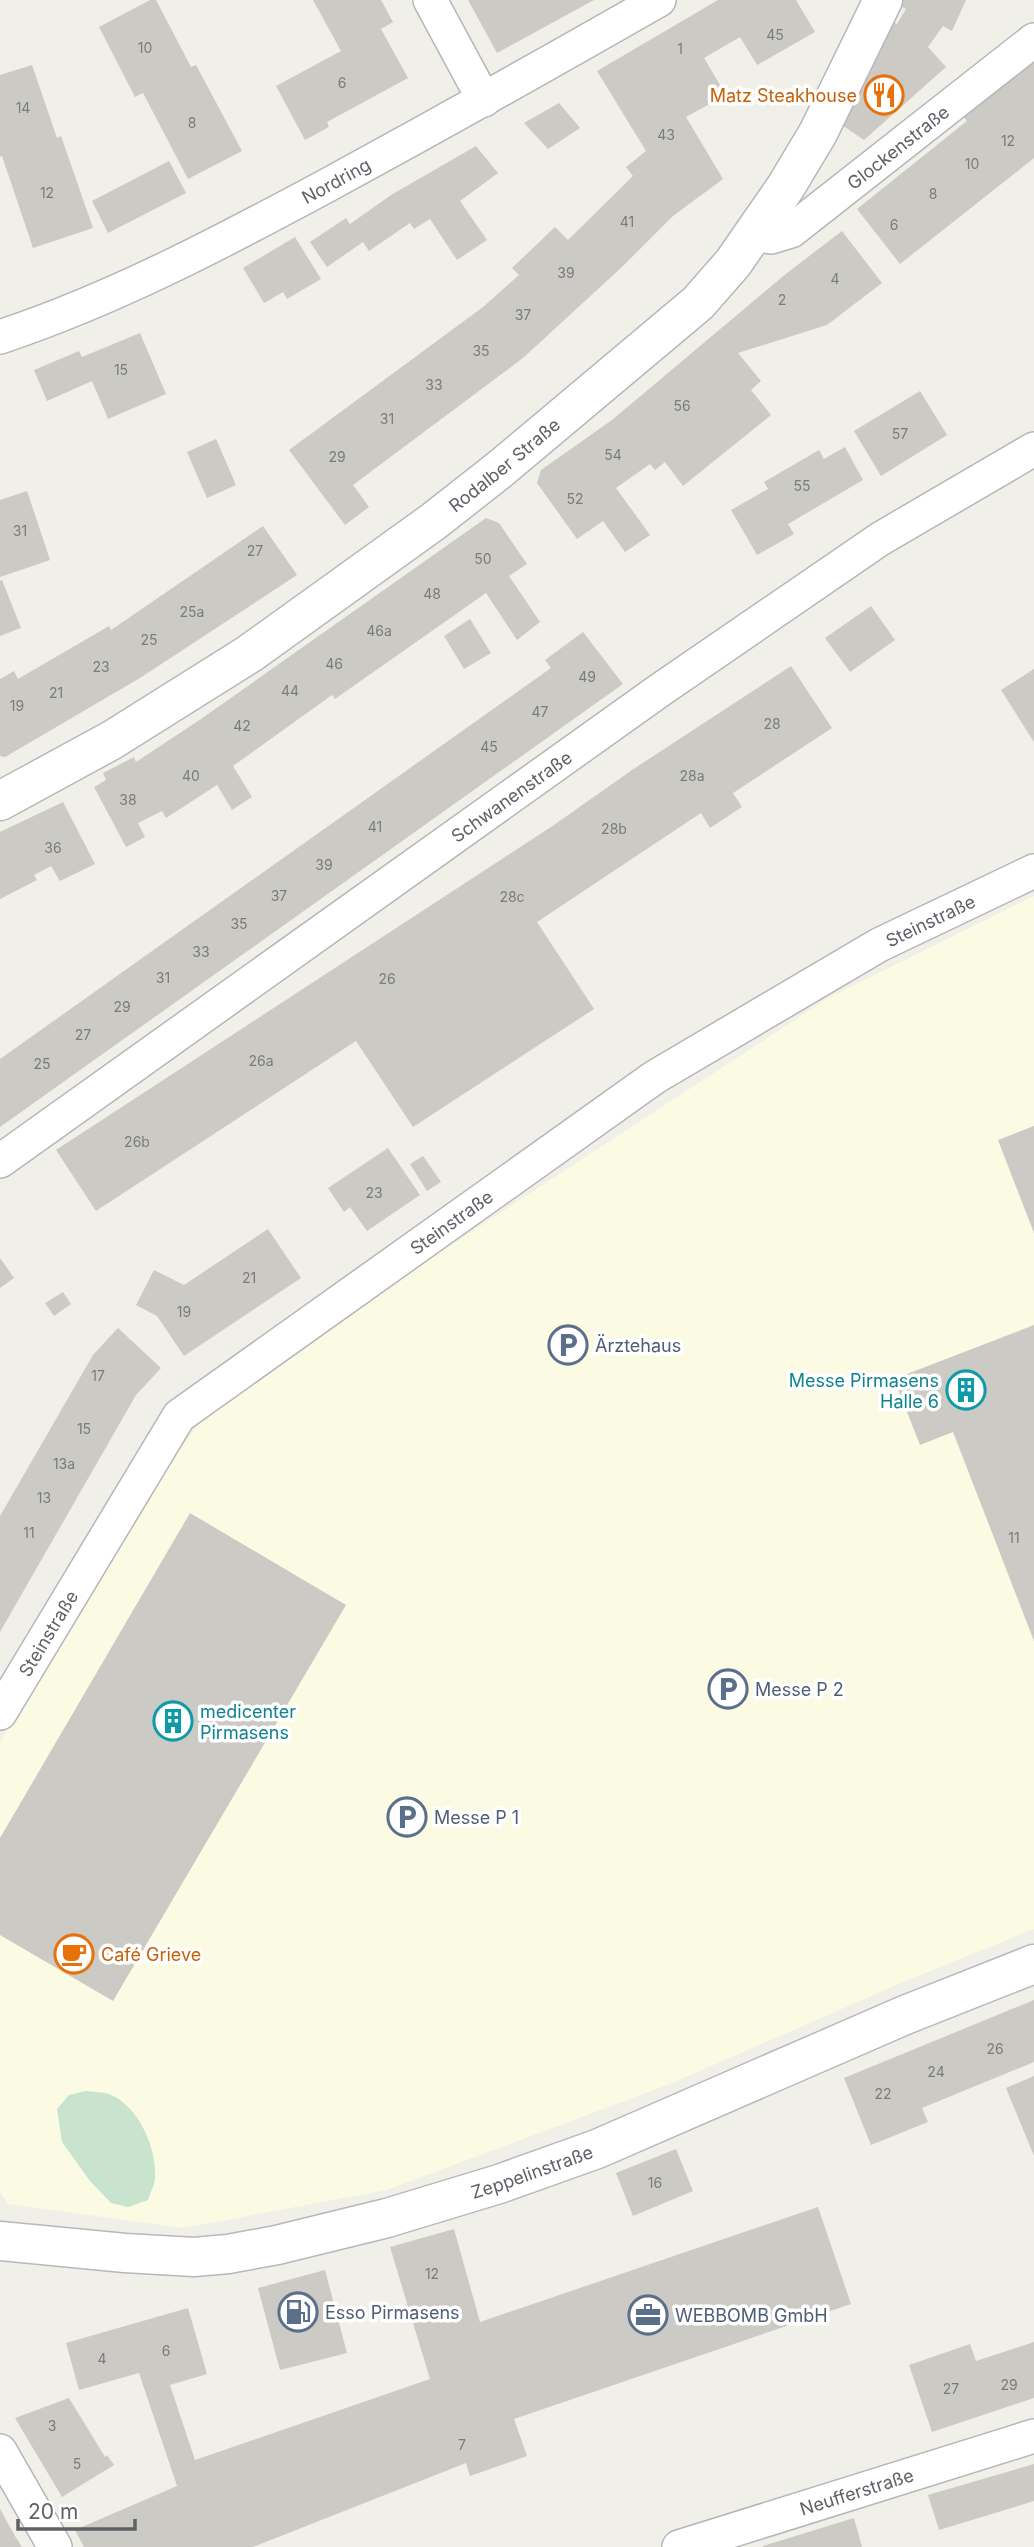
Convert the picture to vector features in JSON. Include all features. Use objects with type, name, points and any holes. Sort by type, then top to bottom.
[{"type":"main road","name":"Rodalber Straße","points":[[2,795],[112,740],[248,654],[434,521],[510,462],[698,303],[753,234],[818,133],[883,0]]},
{"type":"main road","name":"Zeppelinstraße","points":[[0,2241],[194,2257],[277,2245],[387,2218],[499,2184],[597,2149],[905,2015],[1034,1964]]},
{"type":"street","points":[[430,0],[484,100]]},
{"type":"street","name":"Nordring","points":[[0,337],[60,317],[159,273],[249,227],[484,100],[659,0]]},
{"type":"street","name":"Glockenstraße","points":[[753,234],[771,237],[791,230],[1034,40]]},
{"type":"street","name":"Schwanenstraße","points":[[0,1161],[682,674],[880,539],[1034,449]]},
{"type":"street","name":"Steinstraße","points":[[0,1713],[179,1416],[654,1077],[879,945],[1034,871]]},
{"type":"street","name":"Neufferstraße","points":[[679,2547],[1034,2436]]},
{"type":"street","points":[[0,2451],[55,2547]]},
{"type":"shaded area","points":[[1034,896],[1034,1929],[908,1980],[670,2084],[387,2190],[183,2228],[8,2204],[0,2192],[0,1742],[158,1478],[201,1421],[399,1279],[828,998]]},
{"type":"shaded area","points":[[86,2091],[109,2094],[120,2100],[144,2129],[155,2167],[154,2182],[148,2200],[128,2207],[111,2203],[90,2181],[62,2142],[57,2109],[69,2095]]},
{"type":"building","points":[[150,0],[156,0],[191,67],[196,65],[242,151],[188,179],[143,93],[135,97],[99,27]]},
{"type":"building","points":[[313,0],[381,0],[393,22],[381,29],[408,78],[327,122],[329,127],[305,140],[276,86],[341,51]]},
{"type":"building","points":[[468,0],[594,0],[497,53]]},
{"type":"building","points":[[718,0],[796,0],[815,32],[757,65],[740,37],[704,58],[726,95],[686,117],[723,179],[673,216],[523,358],[353,485],[369,507],[345,525],[289,450],[483,307],[519,275],[512,268],[555,227],[568,240],[633,176],[626,167],[646,151],[597,71]]},
{"type":"building","name":"Matz Steakhouse","points":[[903,0],[966,0],[952,31],[943,26],[928,47],[946,67],[864,140],[839,123],[892,21],[897,24],[906,9],[900,6]]},
{"type":"building","points":[[1034,61],[1034,158],[900,264],[857,209],[967,121],[963,116]]},
{"type":"building","points":[[32,65],[57,138],[61,136],[93,228],[33,248],[2,156],[0,157],[0,75]]},
{"type":"building","points":[[559,103],[580,128],[548,149],[524,123]]},
{"type":"building","points":[[476,146],[498,173],[460,201],[487,240],[457,260],[430,219],[414,229],[410,223],[369,251],[363,242],[327,267],[310,242],[346,218],[350,224],[391,195]]},
{"type":"building","points":[[169,161],[186,193],[108,233],[92,201]]},
{"type":"building","points":[[842,231],[882,283],[827,325],[738,353],[761,381],[751,390],[771,415],[683,486],[665,462],[655,470],[650,464],[616,488],[650,535],[625,552],[603,521],[577,539],[537,483],[541,470],[612,420],[787,273]]},
{"type":"building","points":[[295,237],[321,279],[287,299],[283,292],[264,303],[243,268]]},
{"type":"building","points":[[140,333],[166,394],[108,419],[92,381],[47,401],[34,370],[79,351],[82,357]]},
{"type":"building","points":[[920,391],[947,435],[881,476],[854,431]]},
{"type":"building","points":[[216,439],[236,485],[207,498],[187,452]]},
{"type":"building","points":[[845,447],[863,480],[788,524],[794,534],[757,555],[731,510],[768,489],[764,482],[819,450],[824,459]]},
{"type":"building","points":[[27,491],[50,560],[0,577],[0,500]]},
{"type":"building","points":[[486,518],[499,523],[527,564],[509,576],[540,622],[517,640],[486,593],[335,699],[332,695],[233,766],[252,797],[232,810],[217,785],[166,818],[162,811],[138,823],[145,837],[126,847],[94,787],[106,780],[103,773],[134,757],[136,762],[201,719]]},
{"type":"building","points":[[263,526],[297,575],[140,678],[5,757],[0,756],[0,679],[14,671],[18,679],[109,626],[111,630]]},
{"type":"building","points":[[2,580],[21,628],[0,636],[0,581]]},
{"type":"building","points":[[871,606],[895,640],[850,672],[825,638]]},
{"type":"building","points":[[470,619],[491,653],[464,669],[444,636]]},
{"type":"building","points":[[583,632],[623,684],[0,1127],[0,1059],[551,668],[545,660]]},
{"type":"building","points":[[791,666],[832,728],[733,793],[742,807],[710,828],[701,813],[537,922],[594,1009],[413,1127],[356,1041],[96,1211],[56,1150],[554,825],[632,770]]},
{"type":"building","points":[[1034,669],[1034,742],[1001,690]]},
{"type":"building","points":[[63,802],[95,864],[60,881],[51,866],[34,875],[37,880],[0,899],[0,832]]},
{"type":"building","points":[[1034,1126],[1034,1233],[998,1140]]},
{"type":"building","points":[[388,1148],[420,1195],[367,1231],[350,1207],[344,1212],[328,1188]]},
{"type":"building","points":[[423,1156],[441,1182],[427,1191],[410,1164]]},
{"type":"building","points":[[268,1229],[301,1278],[184,1356],[157,1316],[136,1305],[154,1270],[184,1285]]},
{"type":"building","points":[[0,1258],[14,1278],[0,1288]]},
{"type":"building","points":[[63,1292],[71,1304],[54,1316],[45,1303]]},
{"type":"building","points":[[1034,1325],[1034,1641],[953,1432],[920,1445],[894,1379]]},
{"type":"building","points":[[118,1328],[161,1368],[136,1395],[0,1632],[0,1516],[93,1355]]},
{"type":"building","name":"medicenter Pirmasens","points":[[190,1513],[346,1605],[113,2001],[0,1935],[0,1838]]},
{"type":"building","points":[[1034,2000],[1034,2062],[922,2108],[928,2122],[871,2145],[844,2078]]},
{"type":"building","points":[[1034,2076],[1034,2156],[1006,2088]]},
{"type":"building","points":[[676,2149],[693,2191],[633,2216],[616,2173]]},
{"type":"building","points":[[818,2207],[851,2304],[514,2419],[527,2456],[470,2476],[466,2463],[253,2547],[84,2547],[75,2530],[177,2486],[139,2373],[79,2390],[66,2343],[188,2308],[207,2374],[170,2385],[195,2460],[430,2379],[390,2247],[454,2229],[480,2322]]},
{"type":"building","points":[[325,2270],[347,2353],[280,2370],[258,2288]]},
{"type":"building","points":[[1034,2342],[1034,2398],[932,2432],[909,2365],[970,2344],[976,2361]]},
{"type":"building","points":[[69,2398],[105,2457],[107,2455],[114,2465],[62,2497],[15,2418]]},
{"type":"building","points":[[1034,2464],[1034,2501],[939,2530],[928,2495]]},
{"type":"building","points":[[0,2509],[15,2536],[22,2547],[0,2547]]},
{"type":"building","points":[[854,2518],[862,2547],[763,2547],[763,2546]]},
{"type":"place","name":"Matz Steakhouse","points":[[884,95]]},
{"type":"place","name":"Ärztehaus","points":[[568,1345]]},
{"type":"place","name":"Messe Pirmasens Halle 6","points":[[966,1390]]},
{"type":"place","name":"Messe P 2","points":[[728,1689]]},
{"type":"place","name":"medicenter Pirmasens","points":[[173,1721]]},
{"type":"place","name":"Messe P 1","points":[[407,1817]]},
{"type":"place","name":"Café Grieve","points":[[74,1954]]},
{"type":"place","name":"Esso Pirmasens","points":[[298,2312]]},
{"type":"place","name":"WEBBOMB GmbH","points":[[648,2315]]}]
